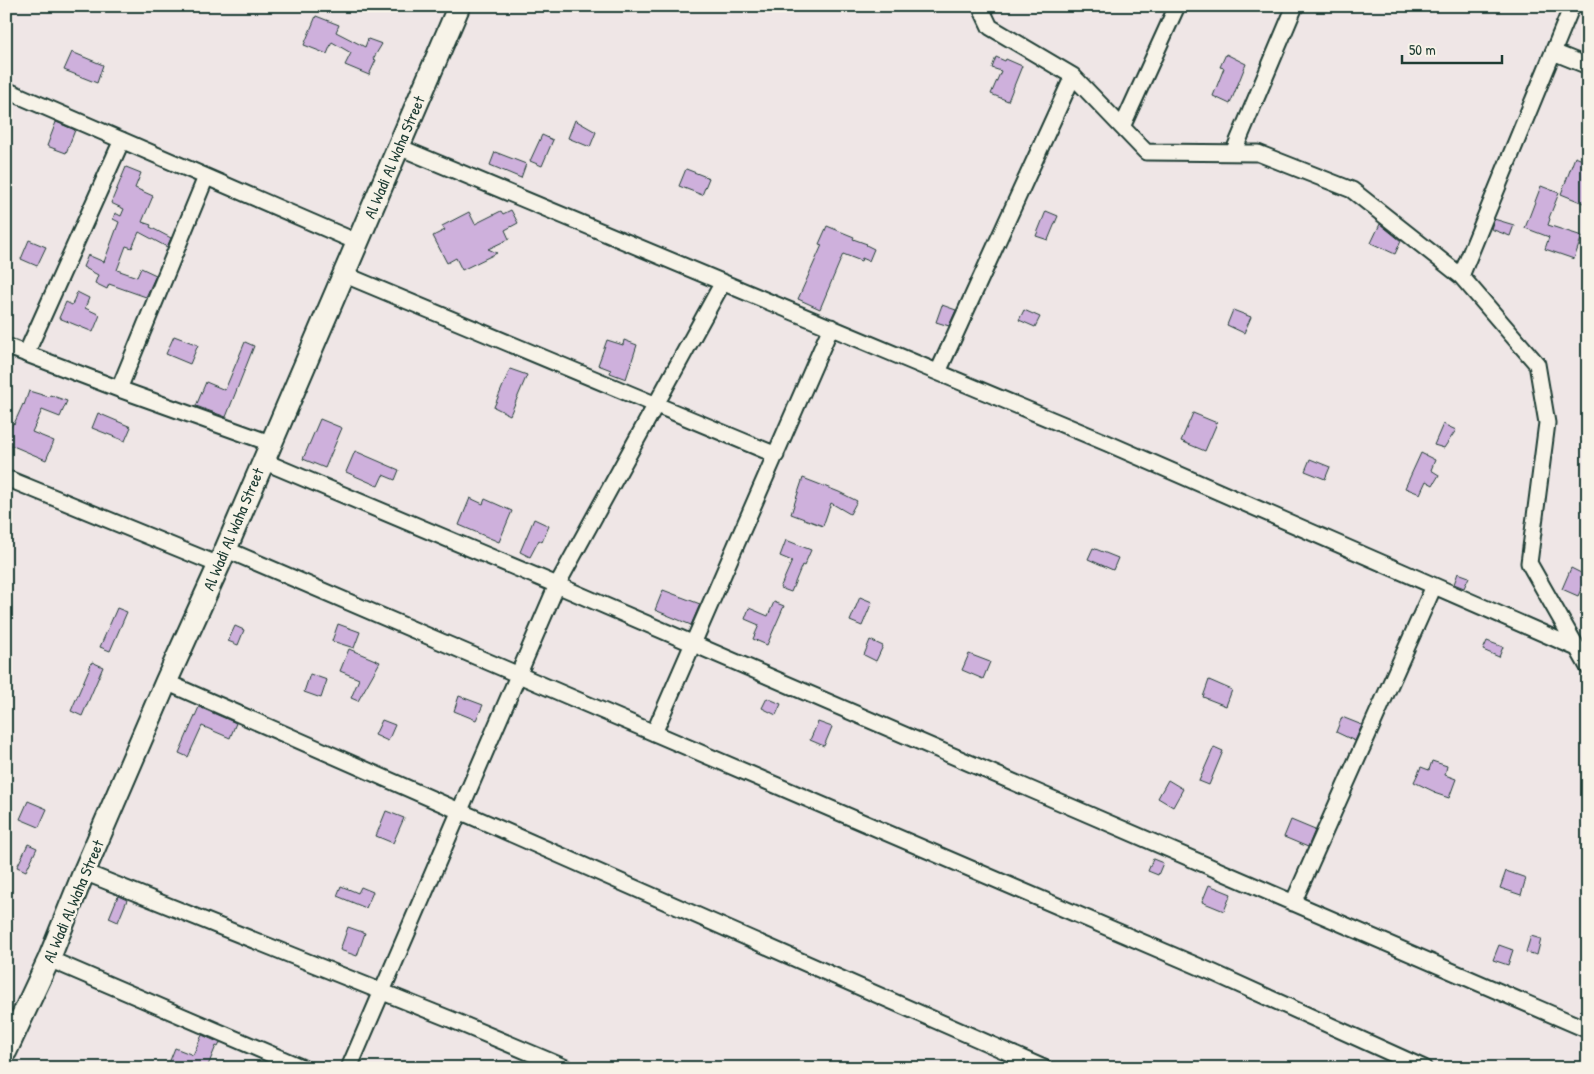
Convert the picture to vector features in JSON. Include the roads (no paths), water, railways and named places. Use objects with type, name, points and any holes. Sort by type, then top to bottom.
[{"type":"main road","name":"Al Wadi Al Waha Street","points":[[6,1051],[12,1021],[49,959],[84,872],[459,6]]},
{"type":"street","points":[[980,6],[990,27],[1073,76],[1146,152],[1258,153],[1352,190],[1461,276],[1537,364],[1546,423],[1529,562],[1583,651],[1588,667]]},
{"type":"street","points":[[1122,127],[1177,6]]},
{"type":"street","points":[[1233,152],[1295,6]]},
{"type":"street","points":[[1461,276],[1572,6]]},
{"type":"street","points":[[1554,52],[1588,66]]},
{"type":"street","points":[[938,372],[1073,76]]},
{"type":"street","points":[[6,90],[357,242]]},
{"type":"street","points":[[26,354],[122,140]]},
{"type":"street","points":[[398,147],[1116,447],[1583,651]]},
{"type":"street","points":[[119,390],[206,177]]},
{"type":"street","points":[[343,274],[776,455]]},
{"type":"street","points":[[349,1068],[557,585],[723,282]]},
{"type":"street","points":[[654,733],[831,328]]},
{"type":"street","points":[[6,346],[119,390],[266,452],[557,585],[1588,1030]]},
{"type":"street","points":[[6,480],[11,480],[222,557],[518,675],[1214,973],[1424,1068]]},
{"type":"street","points":[[1293,903],[1434,586]]},
{"type":"street","points":[[166,682],[1044,1068]]},
{"type":"street","points":[[84,872],[382,991],[566,1068]]},
{"type":"street","points":[[49,959],[303,1068]]}]
